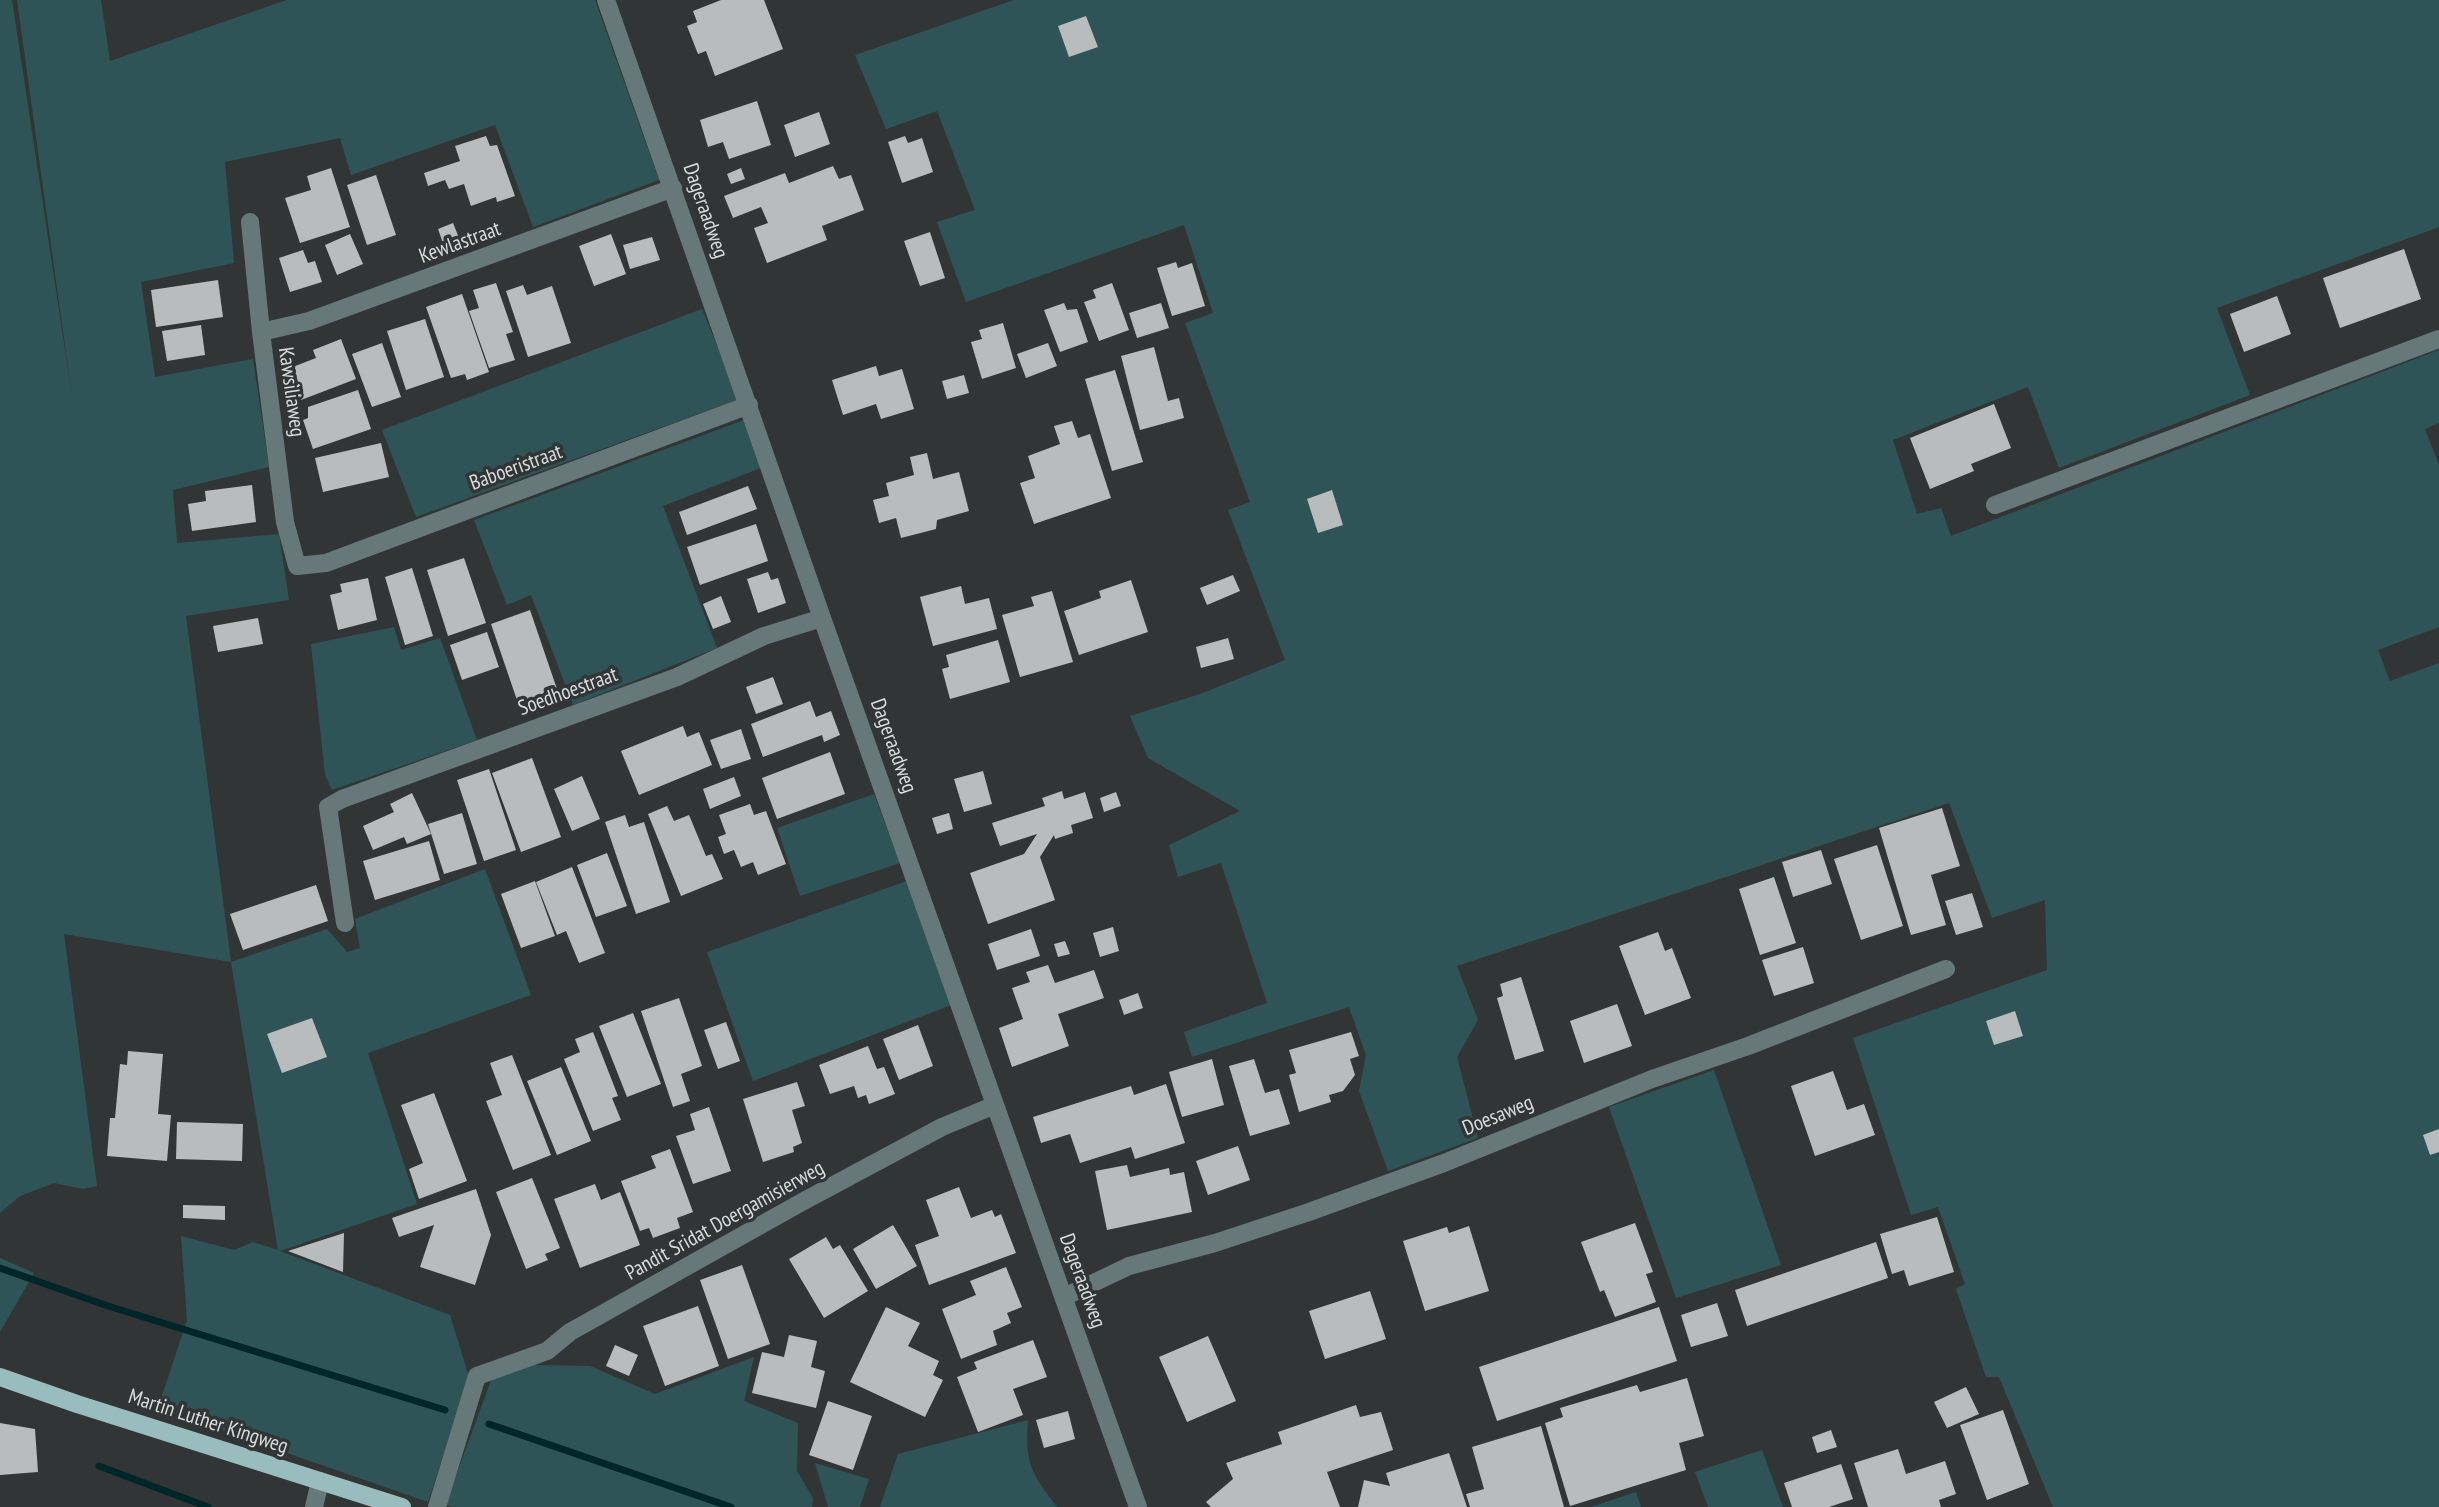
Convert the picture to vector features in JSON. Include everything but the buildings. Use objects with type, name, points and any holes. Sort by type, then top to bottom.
[{"type":"main road","name":"Martin Luther Kingweg","points":[[0,1377],[402,1507]]},
{"type":"street","name":"Dageraadweg","points":[[606,0],[1138,1507]]},
{"type":"street","name":"Kewlastraat","points":[[261,332],[309,321],[673,188]]},
{"type":"street","name":"Kawsiliaweg","points":[[250,222],[285,522],[297,566]]},
{"type":"street","points":[[1995,505],[2439,339]]},
{"type":"street","name":"Baboeristraat","points":[[297,566],[326,563],[749,405]]},
{"type":"street","name":"Soedhoestraat","points":[[345,923],[328,807],[342,799],[677,677],[764,636],[822,618]]},
{"type":"street","name":"Doesaweg","points":[[1064,1297],[1129,1266],[1227,1240],[1444,1163],[1652,1079],[1748,1046],[1946,969]]},
{"type":"street","name":"Pandit Sridat Doergamisierweg","points":[[437,1507],[478,1376],[547,1351],[570,1332],[802,1202],[942,1127],[995,1105]]},
{"type":"street","points":[[314,1507],[320,1481]]},
{"type":"shaded area","points":[[0,0],[12,0],[72,396],[17,0],[101,0],[110,61],[287,0],[595,0],[659,180],[533,227],[495,125],[351,175],[340,138],[225,162],[234,263],[141,282],[155,377],[253,359],[269,467],[173,490],[177,543],[279,534],[289,600],[186,616],[231,962],[64,934],[97,1186],[83,1189],[54,1183],[20,1196],[0,1213]]},
{"type":"shaded area","points":[[1014,0],[2439,0],[2439,227],[2217,308],[2250,395],[2059,468],[2028,387],[1893,440],[1917,514],[1941,508],[1951,536],[2439,350],[2439,423],[2425,429],[2439,465],[2439,627],[2378,650],[2390,681],[2439,663],[2439,1507],[2053,1507],[1999,1377],[1986,1377],[1956,1289],[1965,1284],[1938,1207],[1911,1215],[1853,1038],[2047,970],[2045,900],[1992,918],[1949,803],[1457,966],[1478,1020],[1457,1057],[1478,1138],[1388,1171],[1359,1091],[1366,1055],[1349,1007],[1192,1057],[1184,1032],[1267,1003],[1221,863],[1178,877],[1169,845],[1240,811],[1148,758],[1130,716],[1200,694],[1285,660],[1228,510],[1250,502],[1185,323],[1213,313],[1184,225],[966,302],[937,222],[975,210],[937,111],[886,129],[855,55]]},
{"type":"shaded area","points":[[702,309],[739,399],[416,517],[382,430]]},
{"type":"shaded area","points":[[744,420],[761,468],[663,506],[717,648],[573,705],[531,595],[507,605],[474,520]]},
{"type":"shaded area","points":[[394,627],[401,650],[440,638],[477,740],[332,790],[325,775],[311,644]]},
{"type":"shaded area","points":[[874,794],[900,863],[800,896],[777,828]]},
{"type":"shaded area","points":[[485,869],[531,995],[368,1053],[417,1204],[280,1251],[450,1315],[469,1377],[428,1502],[158,1408],[187,1320],[181,1236],[234,1250],[253,1242],[278,1250],[231,962],[327,929],[347,952],[360,948],[355,919]]},
{"type":"shaded area","points":[[907,881],[951,1005],[753,1081],[707,952]]},
{"type":"shaded area","points":[[1714,1070],[1781,1265],[1676,1298],[1609,1107]]},
{"type":"shaded area","points":[[0,1258],[34,1273],[0,1332]]},
{"type":"shaded area","points":[[754,1357],[744,1401],[798,1423],[797,1471],[813,1498],[812,1507],[445,1505],[492,1378],[530,1365],[590,1366],[655,1394]]},
{"type":"shaded area","points":[[1028,1420],[1028,1448],[1032,1467],[1057,1507],[880,1507],[898,1454]]},
{"type":"shaded area","points":[[1762,1450],[1783,1507],[1708,1507],[1695,1472]]},
{"type":"shaded area","points":[[815,1463],[869,1479],[860,1507],[828,1507]]},
{"type":"shaded area","points":[[1636,1492],[1641,1507],[1591,1507]]},
{"type":"waterway","points":[[0,1268],[108,1306],[445,1410]]},
{"type":"waterway","points":[[489,1424],[731,1507]]},
{"type":"waterway","points":[[99,1466],[208,1507]]}]
